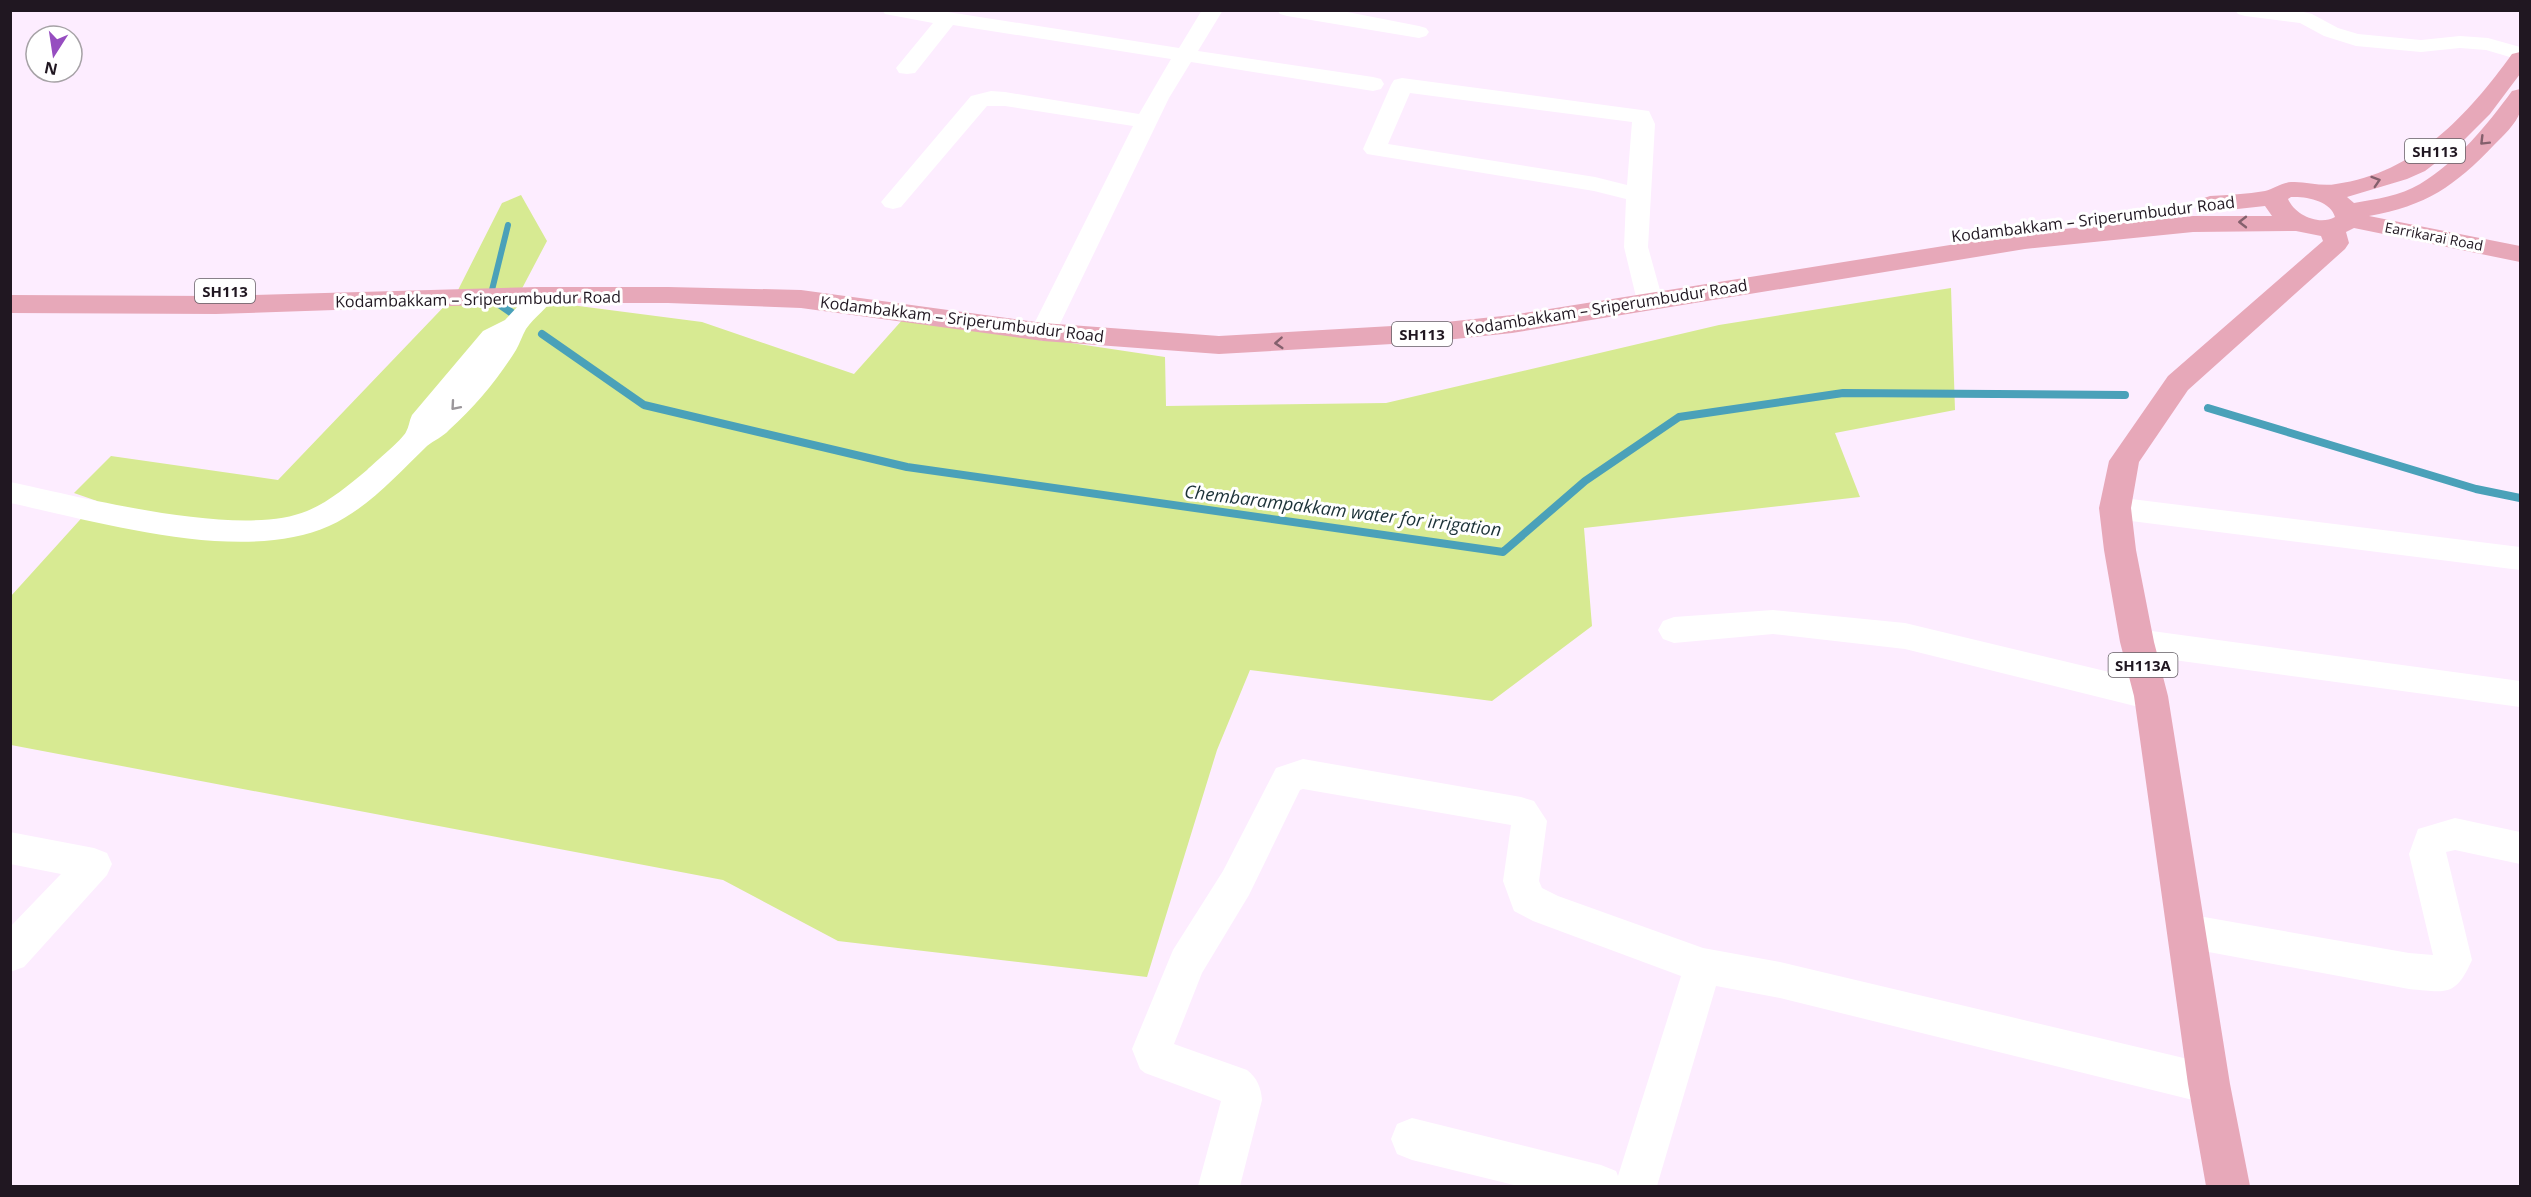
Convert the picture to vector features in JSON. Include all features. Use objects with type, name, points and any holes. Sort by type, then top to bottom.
[{"type":"main road","name":"Kodambakkam – Sriperumbudur Road","points":[[10,288],[541,291],[801,299],[1046,324],[1219,345],[1427,333],[1512,324],[1648,293],[1948,236],[2277,196],[2290,190],[2318,193],[2363,186],[2400,173],[2457,134],[2500,88],[2520,59]]},
{"type":"main road","name":"Kodambakkam – Sriperumbudur Road","points":[[1648,293],[2025,241],[2193,224],[2332,221],[2393,204],[2429,189],[2468,158],[2496,129],[2520,96]]},
{"type":"main road","name":"Kodambakkam – Sriperumbudur Road","points":[[2318,193],[2332,199],[2332,221]]},
{"type":"main road","points":[[2277,196],[2276,206],[2283,213],[2332,221]]},
{"type":"main road","name":"Earrikarai Road","points":[[2332,221],[2520,254]]},
{"type":"main road","name":"SH113A","points":[[2228,1186],[2209,1084],[2151,696],[2137,642],[2120,550],[2115,508],[2124,461],[2178,383],[2336,243],[2332,221]]},
{"type":"main road","name":"Kodambakkam – Sriperumbudur Road","points":[[10,304],[216,305],[436,292]]},
{"type":"street","points":[[892,10],[1373,84]]},
{"type":"street","points":[[1046,324],[1158,98],[1187,55],[1213,10]]},
{"type":"street","points":[[1287,10],[1325,13],[1419,32]]},
{"type":"street","points":[[2245,10],[2305,18],[2331,32],[2356,40],[2421,45],[2460,42],[2488,44],[2520,54]]},
{"type":"street","points":[[907,68],[947,19]]},
{"type":"street","points":[[1638,195],[1595,184],[1375,149],[1402,85],[1641,116],[1644,124],[1636,247],[1648,293]]},
{"type":"street","points":[[893,202],[980,101],[991,98],[1005,99],[1147,122]]},
{"type":"street","points":[[10,492],[176,525],[227,529],[286,529],[316,519],[349,500],[383,472],[420,435],[439,424],[477,369],[511,339],[514,326],[541,291]]},
{"type":"street","points":[[2115,508],[2520,559]]},
{"type":"street","points":[[1674,630],[1773,622],[1905,636],[2151,696]]},
{"type":"street","points":[[2137,642],[2520,694]]},
{"type":"street","points":[[1219,1186],[1242,1100],[1241,1091],[1233,1084],[1158,1059],[1152,1049],[1187,963],[1236,883],[1287,778],[1303,774],[1326,776],[1521,812],[1528,821],[1521,881],[1527,899],[1546,909],[1703,966],[1780,980],[2209,1084]]},
{"type":"street","points":[[2187,932],[2409,971],[2444,974],[2453,960],[2427,854],[2431,840],[2455,834],[2520,848]]},
{"type":"street","points":[[10,848],[94,864],[10,954]]},
{"type":"street","points":[[1636,1186],[1703,966]]},
{"type":"street","points":[[1412,1139],[1601,1186]]},
{"type":"green space","points":[[521,195],[547,241],[517,298],[702,322],[854,374],[904,318],[1165,357],[1166,406],[1386,403],[1719,325],[1951,288],[1955,410],[1835,433],[1860,497],[1584,528],[1592,626],[1492,701],[1250,670],[1217,750],[1147,977],[838,941],[723,880],[11,745],[11,596],[97,501],[74,493],[111,456],[278,480],[456,294],[502,203]]},
{"type":"waterway","name":"Chembarampakkam water for irrigation","points":[[501,305],[490,298],[508,225]]},
{"type":"waterway","name":"Chembarampakkam water for irrigation","points":[[499,304],[512,313]]},
{"type":"waterway","name":"Chembarampakkam water for irrigation","points":[[542,334],[644,405],[907,467],[1503,552],[1585,481],[1679,417],[1843,393],[2125,395]]},
{"type":"waterway","name":"Chembarampakkam water for irrigation","points":[[2208,408],[2476,489],[2520,498]]}]
